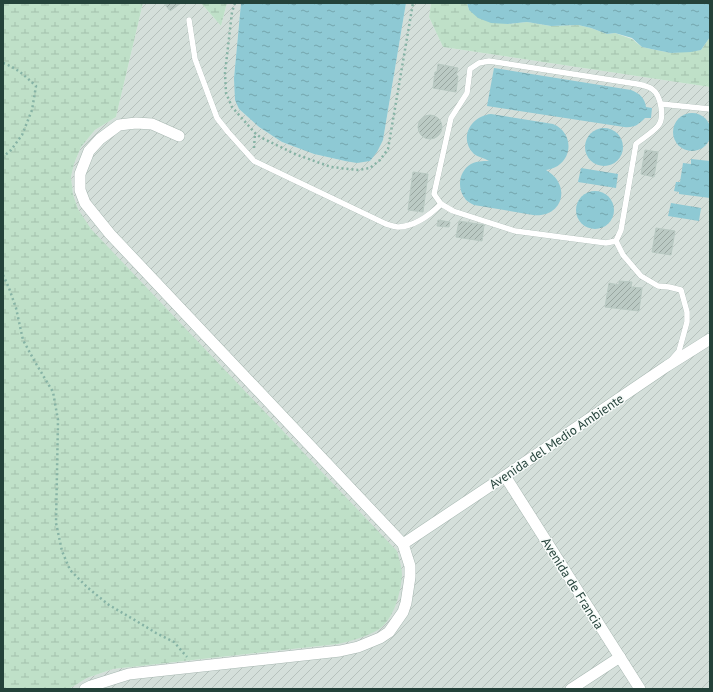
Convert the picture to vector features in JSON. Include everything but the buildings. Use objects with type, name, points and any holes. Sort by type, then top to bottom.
[{"type":"street","points":[[85,689],[129,674],[340,651],[358,647],[380,638],[389,632],[403,612],[406,603],[410,566],[403,544],[110,234],[85,203],[80,190],[80,174],[89,151],[100,139],[118,125],[136,123],[152,124],[179,136]]},
{"type":"street","name":"Avenida del Medio Ambiente","points":[[403,544],[667,366],[710,339]]},
{"type":"street","name":"Avenida de Francia","points":[[505,476],[640,689]]},
{"type":"street","points":[[571,689],[620,657]]},
{"type":"lane","points":[[189,20],[195,59],[217,118],[254,160],[386,224],[398,227],[412,224],[431,214],[441,204]]},
{"type":"lane","points":[[489,61],[638,84],[653,89],[658,95],[661,104],[659,125],[636,144],[621,230],[616,241],[606,243],[515,231],[453,211],[441,204],[434,194],[451,118],[467,92],[470,69],[479,63],[489,61]]},
{"type":"lane","points":[[661,104],[710,109]]},
{"type":"lane","points":[[616,241],[623,255],[641,276],[658,286],[681,290],[687,312],[687,322],[679,351],[667,366]]},
{"type":"path","points":[[235,3],[232,12],[225,73],[226,93],[232,107],[260,137],[295,154],[332,167],[358,170],[370,168],[380,160],[388,150],[413,3]]},
{"type":"path","points":[[3,63],[22,72],[36,86],[32,110],[22,135],[3,157]]},
{"type":"path","points":[[3,275],[16,308],[23,340],[53,392],[58,420],[56,523],[62,551],[70,570],[88,588],[109,605],[174,642],[186,656],[190,667]]},
{"type":"shaded area","points":[[143,3],[201,3],[221,26],[227,3],[241,3],[234,78],[239,109],[259,127],[282,142],[314,154],[345,161],[383,140],[406,3],[431,3],[429,17],[443,47],[710,87],[710,689],[69,689],[87,678],[113,669],[338,644],[386,623],[397,600],[90,229],[78,209],[73,194],[71,177],[74,164],[81,147],[95,130],[116,117]]},
{"type":"green space","points":[[3,3],[143,3],[116,117],[95,130],[81,147],[74,164],[71,177],[73,194],[78,209],[91,229],[397,551],[402,575],[400,589],[396,605],[392,613],[384,625],[378,630],[348,642],[338,644],[113,669],[87,678],[69,689],[3,689]]},
{"type":"green space","points":[[201,3],[227,3],[221,26]]},
{"type":"green space","points":[[431,3],[467,3],[469,10],[508,24],[527,22],[551,26],[578,25],[607,34],[615,33],[632,39],[642,47],[671,53],[701,50],[710,37],[710,87],[443,47],[429,17]]},
{"type":"water","points":[[241,3],[406,3],[383,140],[377,152],[370,161],[357,163],[345,161],[314,154],[282,142],[259,127],[239,109],[235,100],[234,78]]},
{"type":"water","points":[[467,3],[710,3],[710,37],[701,50],[671,53],[642,47],[632,38],[615,33],[607,34],[578,25],[551,26],[527,22],[508,24],[491,23],[478,18],[469,10]]},
{"type":"water","points":[[494,68],[631,90],[641,96],[646,107],[652,108],[651,118],[645,118],[633,126],[624,127],[487,106]]},
{"type":"water","points":[[688,113],[696,113],[708,122],[711,132],[708,142],[702,148],[696,151],[688,151],[676,142],[673,136],[673,128],[682,116]]},
{"type":"water","points":[[491,114],[553,124],[561,129],[566,135],[568,150],[566,157],[555,168],[546,170],[554,176],[559,184],[561,192],[557,206],[551,211],[543,215],[533,215],[474,205],[468,202],[465,198],[460,189],[460,179],[464,171],[473,163],[489,161],[474,154],[469,148],[467,135],[473,123],[484,116]]},
{"type":"water","points":[[600,128],[608,128],[615,131],[620,136],[623,147],[620,158],[615,163],[608,166],[600,166],[593,163],[588,158],[585,151],[585,143],[588,136],[593,131]]},
{"type":"water","points":[[691,159],[710,161],[710,198],[679,194],[679,192],[674,191],[676,182],[680,182],[683,163],[691,164]]},
{"type":"water","points":[[581,168],[618,174],[616,188],[578,182]]},
{"type":"water","points":[[591,191],[599,191],[606,194],[611,199],[614,210],[611,221],[606,226],[599,229],[591,229],[584,226],[579,221],[576,214],[576,206],[579,199],[584,194]]},
{"type":"water","points":[[671,203],[701,208],[699,221],[668,216]]}]
